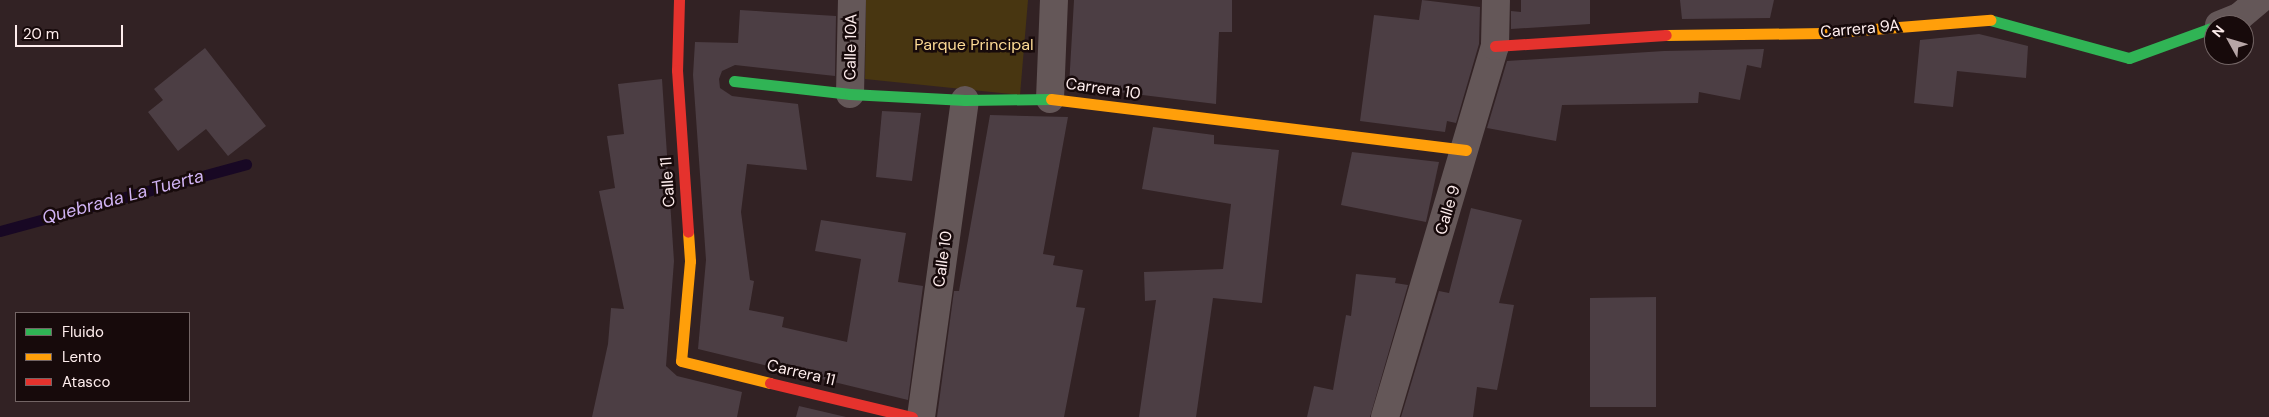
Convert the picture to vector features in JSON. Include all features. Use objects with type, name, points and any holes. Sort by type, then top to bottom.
[{"type":"street","name":"Calle 11","points":[[679,0],[677,70],[690,261],[681,361]]},
{"type":"street","name":"Calle 10A","points":[[850,94],[852,0]]},
{"type":"street","points":[[1050,99],[1054,0]]},
{"type":"street","name":"Calle 9","points":[[1384,417],[1466,150],[1495,46],[1496,0]]},
{"type":"street","points":[[2242,15],[2259,0]]},
{"type":"street","name":"Carrera 9A","points":[[1495,46],[1663,35],[1823,33],[1984,18],[2129,58],[2204,31]]},
{"type":"street","name":"Carrera 10","points":[[734,81],[850,94],[965,100],[1050,99],[1466,150]]},
{"type":"street","name":"Calle 10","points":[[921,417],[965,100]]},
{"type":"street","name":"Carrera 11","points":[[681,361],[912,417]]},
{"type":"green space","name":"Parque Principal","points":[[866,0],[1028,0],[1020,95],[865,79]]},
{"type":"building","points":[[1074,0],[1232,0],[1232,32],[1219,32],[1216,104],[1069,86]]},
{"type":"building","points":[[1422,0],[1480,7],[1479,44],[1456,123],[1447,121],[1445,132],[1360,121],[1374,15],[1419,20]]},
{"type":"building","points":[[1521,0],[1590,0],[1590,24],[1511,29],[1511,11],[1521,12]]},
{"type":"building","points":[[1680,0],[1774,0],[1770,18],[1682,19]]},
{"type":"building","points":[[740,10],[836,16],[835,76],[735,65],[722,71],[719,79],[720,88],[732,96],[798,104],[807,170],[747,164],[741,212],[750,280],[754,281],[749,310],[784,317],[782,327],[847,342],[861,259],[815,251],[821,220],[906,233],[898,282],[923,286],[908,400],[698,349],[706,260],[693,75],[695,42],[738,43]]},
{"type":"building","points":[[1979,34],[2028,46],[2026,78],[1957,71],[1953,107],[1914,103],[1920,40]]},
{"type":"building","points":[[205,48],[266,126],[228,156],[206,129],[178,151],[148,112],[163,100],[154,89]]},
{"type":"building","points":[[1764,49],[1761,68],[1747,65],[1740,100],[1699,92],[1698,103],[1562,105],[1556,141],[1487,128],[1507,61],[1664,51]]},
{"type":"building","points":[[662,79],[674,261],[666,366],[677,376],[742,392],[737,417],[592,417],[608,344],[611,308],[624,309],[599,191],[615,188],[607,136],[624,134],[618,84]]},
{"type":"building","points":[[882,111],[921,113],[912,181],[876,177]]},
{"type":"building","points":[[990,115],[1068,117],[1043,254],[1055,256],[1053,265],[1083,270],[1076,307],[1085,308],[1064,417],[937,417],[954,291],[959,291]]},
{"type":"building","points":[[1153,127],[1214,135],[1214,144],[1279,150],[1262,303],[1213,298],[1196,417],[1139,417],[1156,300],[1145,301],[1144,272],[1223,269],[1231,204],[1142,189]]},
{"type":"building","points":[[1352,152],[1439,162],[1426,222],[1341,205]]},
{"type":"building","points":[[1471,208],[1522,220],[1499,303],[1514,305],[1497,390],[1477,387],[1473,417],[1401,417],[1439,291],[1449,293]]},
{"type":"building","points":[[1356,274],[1396,278],[1395,283],[1408,285],[1370,417],[1307,417],[1314,386],[1333,390],[1346,315],[1351,316]]},
{"type":"building","points":[[1656,297],[1656,407],[1590,407],[1590,298]]},
{"type":"building","points":[[799,406],[846,417],[796,417]]},
{"type":"waterway","name":"Quebrada La Tuerta","points":[[0,231],[246,164]]},
{"type":"traffic: fast","points":[[1990,20],[2129,58],[2204,31]]},
{"type":"traffic: fast","points":[[734,81],[850,94],[965,100],[1051,99]]},
{"type":"traffic: slow","points":[[1666,35],[1823,33],[1990,20]]},
{"type":"traffic: slow","points":[[1051,99],[1466,150]]},
{"type":"traffic: slow","points":[[688,232],[690,261],[681,361],[770,383]]},
{"type":"traffic: jam","points":[[679,0],[677,70],[688,232]]},
{"type":"traffic: jam","points":[[1495,46],[1666,35]]},
{"type":"traffic: jam","points":[[770,383],[912,417]]}]
